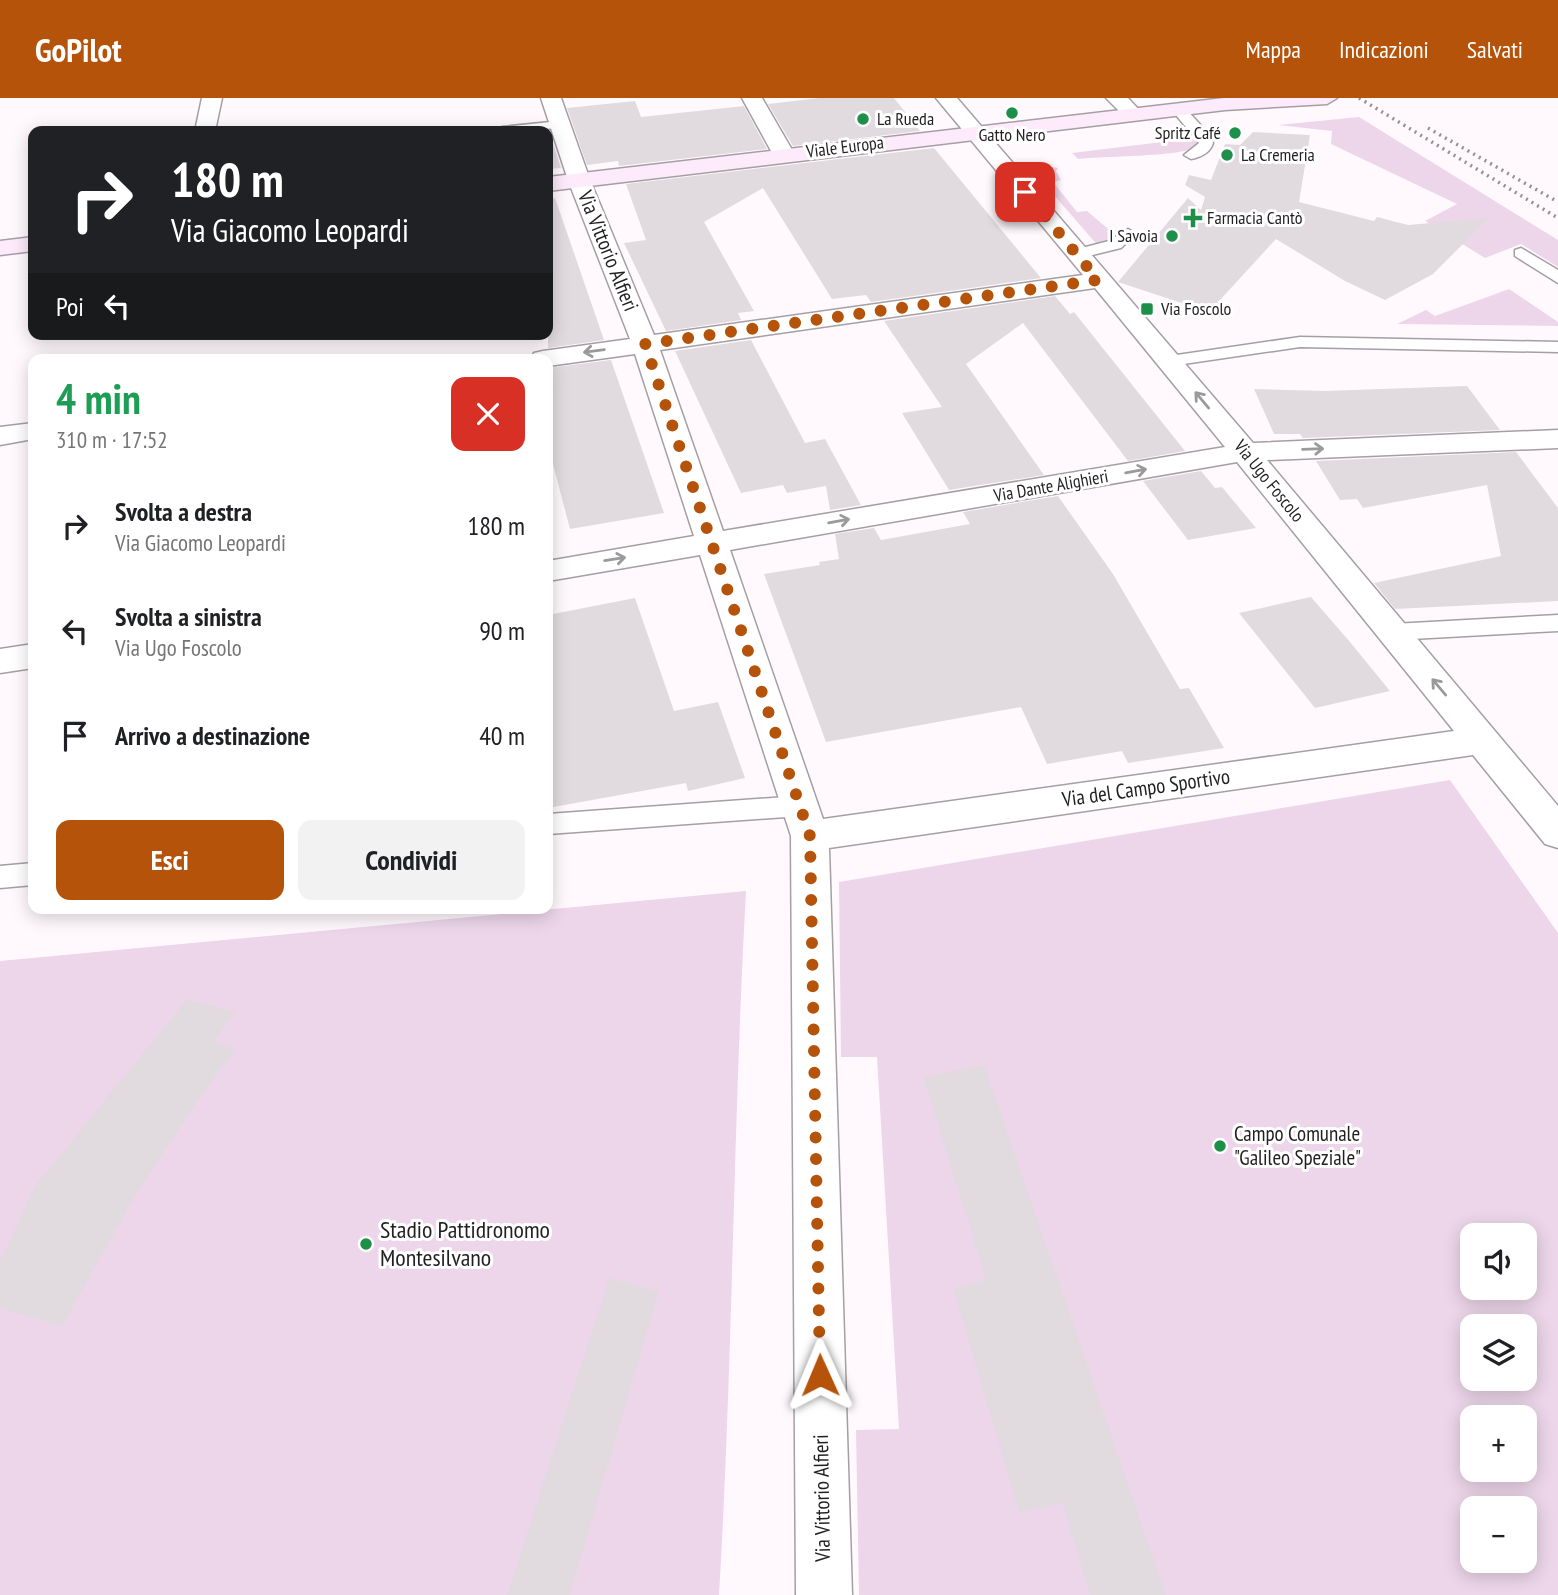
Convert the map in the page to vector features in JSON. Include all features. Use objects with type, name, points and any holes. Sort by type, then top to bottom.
[{"type":"street","points":[[206,126],[212,98]]},
{"type":"street","name":"Via Vittorio Alfieri","points":[[551,98],[579,180],[645,344],[714,543],[805,821],[824,1595]]},
{"type":"street","points":[[752,98],[783,155]]},
{"type":"street","name":"Via Ugo Foscolo","points":[[946,98],[1098,280],[1170,361],[1558,833]]},
{"type":"street","points":[[1116,98],[1142,108]]},
{"type":"street","name":"Viale Europa","points":[[1225,104],[1252,98]]},
{"type":"street","name":"Viale Europa","points":[[553,183],[974,132],[1142,108],[1178,109],[1327,98]]},
{"type":"street","points":[[0,248],[28,245]]},
{"type":"street","points":[[553,358],[1098,280]]},
{"type":"street","points":[[0,436],[28,432]]},
{"type":"street","name":"Via Dante Alighieri","points":[[553,569],[1245,452],[1558,439]]},
{"type":"street","points":[[0,662],[28,657]]},
{"type":"street","name":"Via del Campo Sportivo","points":[[805,821],[1482,740]]},
{"type":"lane","points":[[1178,109],[1204,137],[1206,143],[1204,148],[1191,155]]},
{"type":"lane","points":[[550,126],[560,125]]},
{"type":"lane","points":[[1076,254],[1115,246],[1128,234]]},
{"type":"lane","points":[[1521,253],[1558,278]]},
{"type":"lane","points":[[1170,361],[1300,342],[1558,347]]},
{"type":"lane","points":[[1393,632],[1558,623]]},
{"type":"lane","points":[[553,824],[805,821]]},
{"type":"lane","points":[[0,877],[28,874]]},
{"type":"shaded area","points":[[1359,117],[1558,240],[1558,267],[1521,244],[1485,258],[1425,221],[1457,204],[1331,144],[1332,131],[1278,125]]},
{"type":"shaded area","points":[[1195,138],[1195,147],[1174,153],[1078,159],[1072,153]]},
{"type":"shaded area","points":[[1028,165],[1058,168],[1056,171],[1061,180],[1053,182],[1077,212],[1087,211],[1107,228],[1123,232],[1099,247]]},
{"type":"shaded area","points":[[1509,289],[1558,322],[1558,326],[1397,324],[1426,310],[1435,316]]},
{"type":"shaded area","name":"Campo Comunale \"Galileo Speziale\"","points":[[1450,780],[1558,933],[1558,1595],[859,1595],[856,1430],[899,1429],[877,1057],[841,1057],[839,882]]},
{"type":"shaded area","name":"Stadio Pattidronomo Montesilvano","points":[[746,891],[719,1595],[0,1595],[0,961],[501,914],[553,914],[553,909]]},
{"type":"building","points":[[819,98],[894,98],[920,131],[793,146],[768,104]]},
{"type":"building","points":[[635,101],[641,117],[744,106],[767,149],[619,166],[618,161],[587,165],[567,108]]},
{"type":"building","points":[[1253,132],[1310,135],[1299,202],[1374,221],[1377,217],[1408,225],[1489,218],[1433,274],[1385,300],[1345,281],[1276,239],[1209,312],[1118,282],[1188,198],[1201,210],[1205,197],[1185,185],[1189,175],[1211,180],[1225,144],[1240,145]]},
{"type":"building","points":[[553,143],[561,168],[553,169]]},
{"type":"building","points":[[934,148],[1041,278],[871,302],[866,295],[832,299],[763,188],[704,222],[754,311],[738,313],[741,320],[666,331],[624,243],[646,240],[626,184]]},
{"type":"building","points":[[553,198],[604,340],[548,348],[548,340],[553,340]]},
{"type":"building","points":[[1055,296],[1070,314],[1074,312],[1185,451],[1128,461],[1023,323],[966,364],[1044,475],[949,490],[902,413],[942,407],[884,321]]},
{"type":"building","points":[[751,340],[805,443],[825,439],[861,505],[830,510],[826,486],[787,493],[783,485],[741,493],[675,351]]},
{"type":"building","points":[[611,360],[664,513],[570,529],[553,464],[553,367]]},
{"type":"building","points":[[1467,386],[1500,430],[1303,438],[1300,434],[1274,434],[1254,389],[1325,391]]},
{"type":"building","points":[[1516,452],[1558,508],[1558,601],[1395,609],[1374,583],[1501,556],[1487,485],[1363,508],[1357,499],[1340,500],[1316,461]]},
{"type":"building","points":[[1201,471],[1215,488],[1222,487],[1256,528],[1188,540],[1143,481]]},
{"type":"building","points":[[1058,496],[1113,574],[1180,689],[1189,688],[1224,748],[1128,763],[1122,751],[1047,764],[1021,707],[826,742],[764,574],[820,565],[819,562],[839,559],[835,534],[874,528],[881,540],[970,524],[963,512]]},
{"type":"building","points":[[1311,597],[1390,691],[1315,708],[1239,613]]},
{"type":"building","points":[[635,598],[674,711],[718,702],[745,778],[688,791],[686,783],[553,807],[553,614]]},
{"type":"building","points":[[187,999],[235,1012],[214,1041],[235,1050],[198,1100],[135,1196],[62,1326],[0,1308],[0,1261],[35,1186]]},
{"type":"building","points":[[984,1065],[1166,1595],[1090,1595],[1062,1503],[1019,1513],[953,1288],[986,1280],[923,1077]]},
{"type":"building","points":[[609,1278],[659,1291],[570,1595],[507,1595]]},
{"type":"railway","points":[[1359,98],[1558,218]]},
{"type":"railway","points":[[1428,128],[1558,202]]},
{"type":"place","name":"Gatto Nero","points":[[1012,113]]},
{"type":"place","name":"La Rueda","points":[[863,119]]},
{"type":"place","name":"Spritz Café","points":[[1235,133]]},
{"type":"place","name":"La Cremeria","points":[[1227,155]]},
{"type":"place","name":"Farmacia Cantò","points":[[1193,218]]},
{"type":"place","name":"I Savoia","points":[[1172,236]]},
{"type":"place","name":"Via Foscolo","points":[[1147,309]]},
{"type":"place","name":"Campo Comunale \"Galileo Speziale\"","points":[[1220,1146]]},
{"type":"place","name":"Stadio Pattidronomo Montesilvano","points":[[366,1244]]},
{"type":"route","points":[[820,1375],[810,836],[714,543],[645,344],[1098,280],[1025,192]]}]
